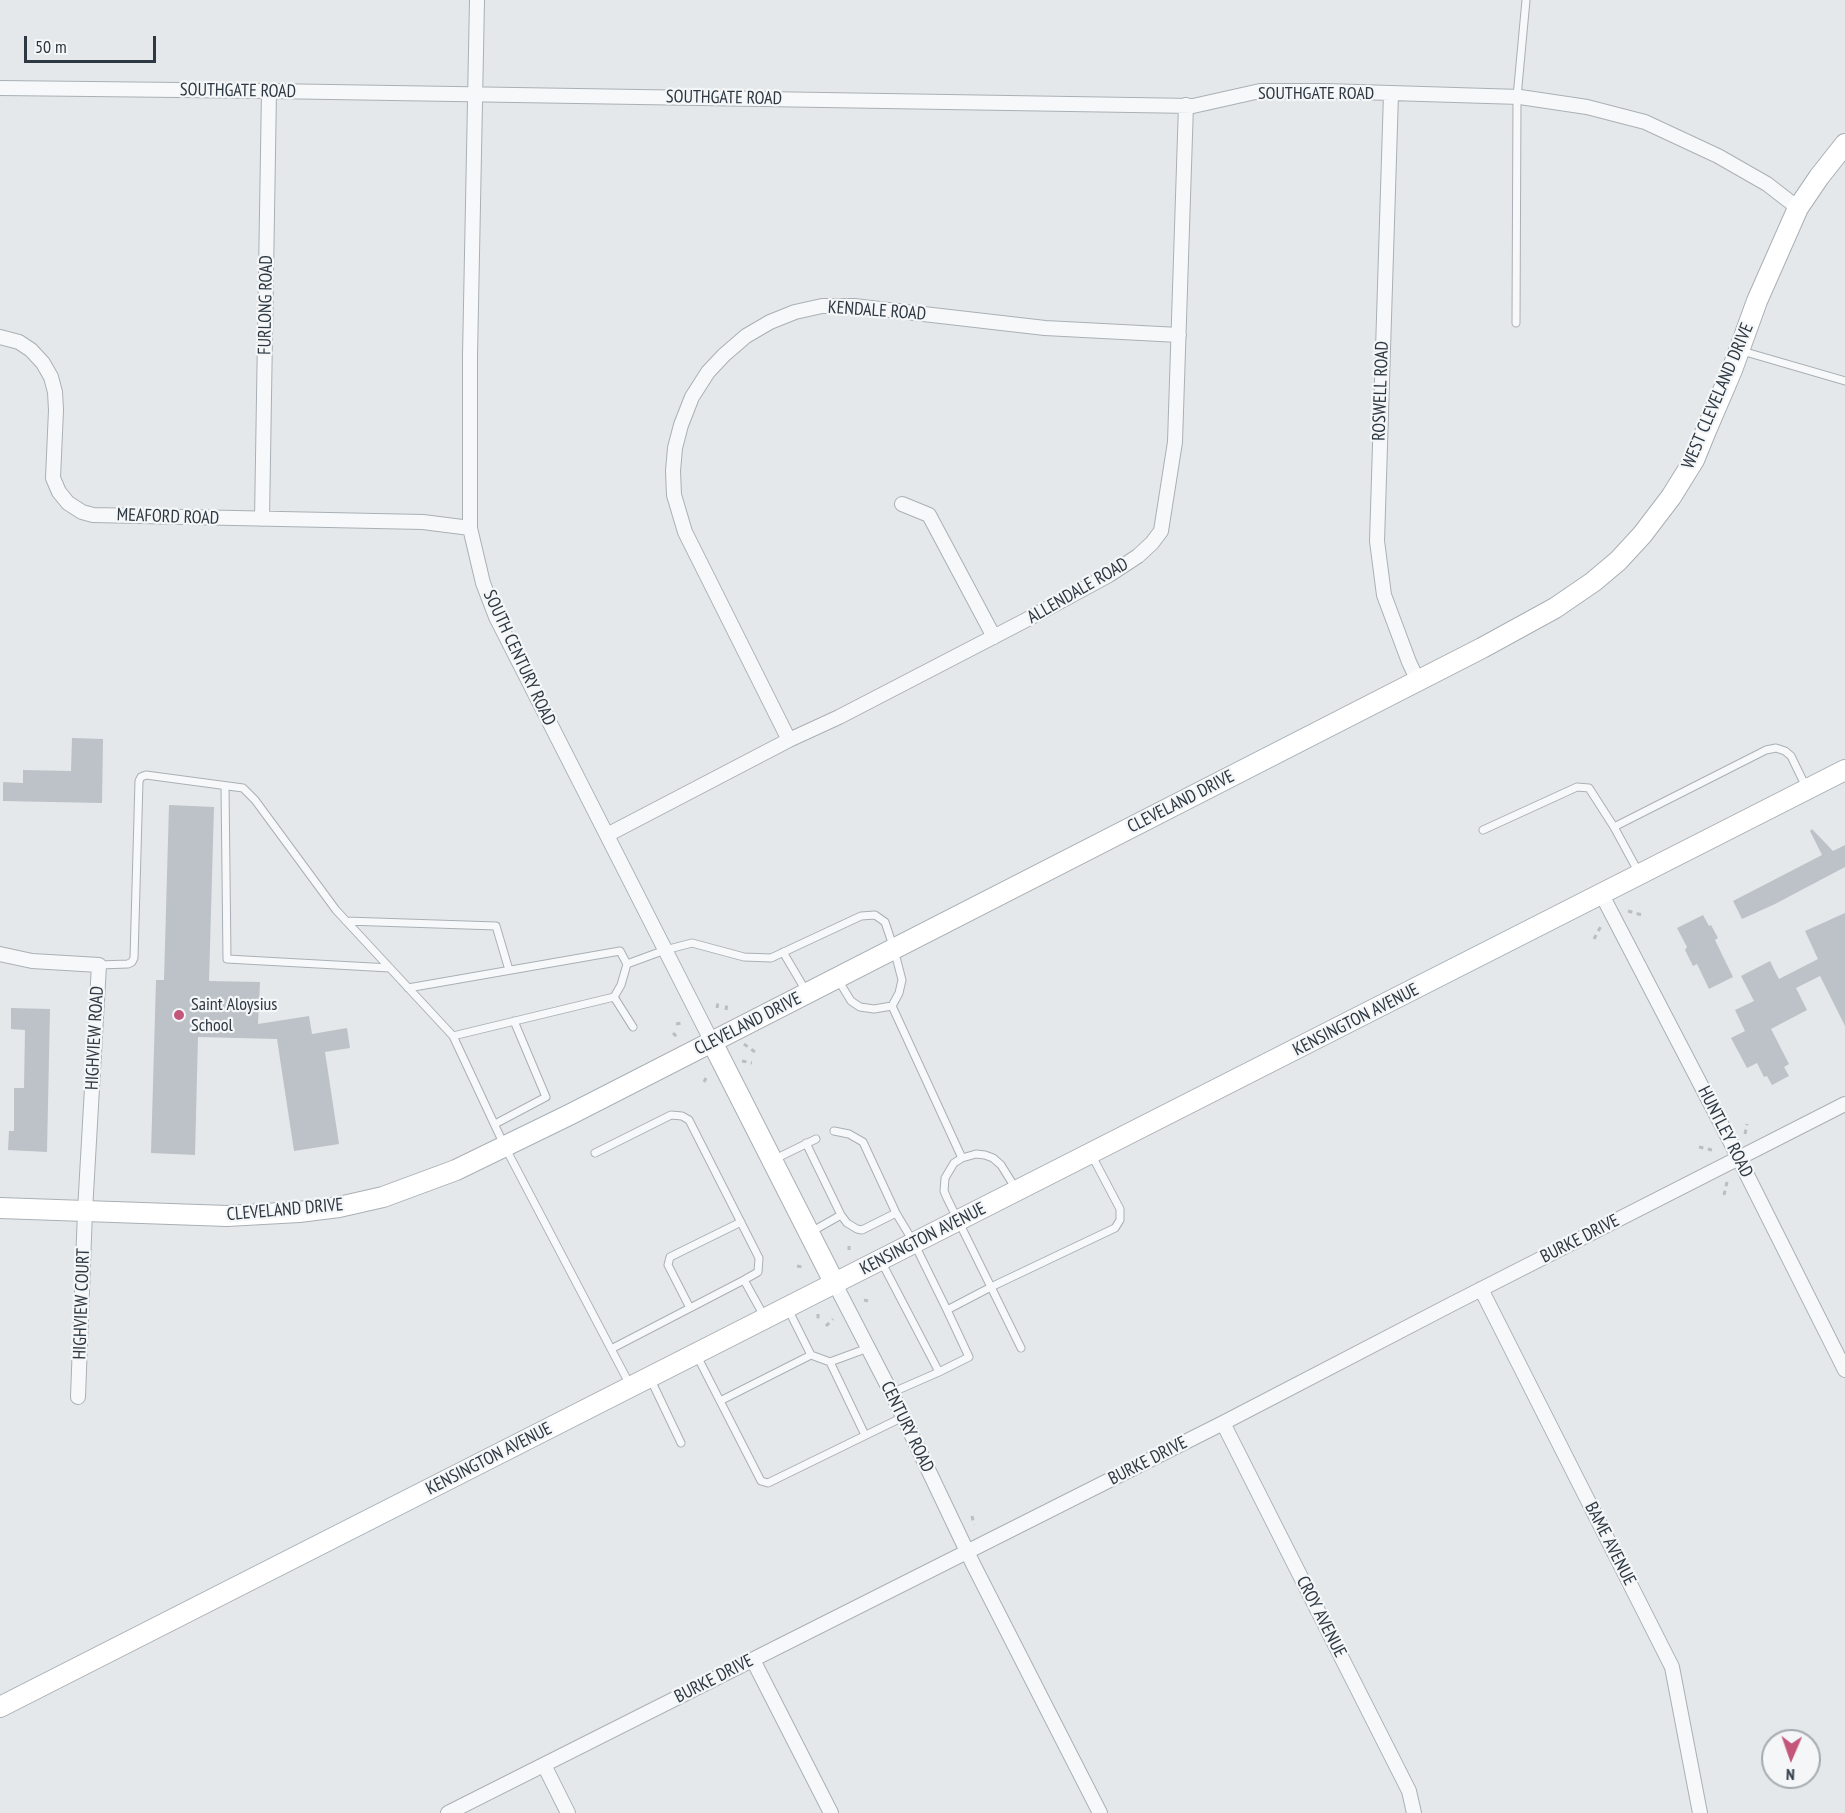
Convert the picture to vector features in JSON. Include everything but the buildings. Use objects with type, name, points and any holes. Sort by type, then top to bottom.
[{"type":"street","name":"SOUTH CENTURY ROAD","points":[[477,0],[470,357],[470,528],[483,583],[496,617],[712,1042]]},
{"type":"street","name":"SOUTHGATE ROAD","points":[[0,88],[1186,105],[1260,91],[1517,97],[1587,107],[1645,122],[1718,156],[1767,184],[1798,208]]},
{"type":"street","name":"FURLONG ROAD","points":[[262,519],[269,91]]},
{"type":"street","name":"ROSWELL ROAD","points":[[1390,94],[1377,541],[1384,595],[1418,681]]},
{"type":"street","name":"ALLENDALE ROAD","points":[[607,835],[1109,575],[1138,556],[1152,543],[1161,531],[1175,442],[1186,105]]},
{"type":"street","name":"WEST CLEVELAND DRIVE","points":[[1451,664],[1555,608],[1593,582],[1618,561],[1642,535],[1671,497],[1694,460],[1757,301],[1798,208],[1845,144]]},
{"type":"street","name":"KENDALE ROAD","points":[[789,740],[685,532],[674,495],[675,448],[681,425],[692,397],[708,372],[724,354],[746,336],[770,322],[795,312],[822,306],[854,306],[1045,328],[1179,335]]},
{"type":"street","name":"MEAFORD ROAD","points":[[0,337],[19,342],[31,350],[43,363],[51,377],[56,410],[53,478],[59,492],[68,503],[82,512],[93,515],[423,522],[470,528]]},
{"type":"street","points":[[902,504],[929,514],[994,636]]},
{"type":"street","name":"CLEVELAND DRIVE","points":[[0,1208],[227,1216],[339,1207],[403,1191],[505,1147],[1451,664]]},
{"type":"street","name":"KENSINGTON AVENUE","points":[[0,1707],[1845,770]]},
{"type":"street","name":"HUNTLEY ROAD","points":[[1602,894],[1739,1158],[1845,1370]]},
{"type":"street","name":"HIGHVIEW ROAD","points":[[0,954],[32,961],[99,965],[85,1211]]},
{"type":"street","name":"CENTURY ROAD","points":[[712,1042],[891,1393],[967,1552],[1100,1813]]},
{"type":"street","name":"BURKE DRIVE","points":[[448,1813],[1223,1423],[1845,1104]]},
{"type":"street","name":"HIGHVIEW COURT","points":[[78,1397],[85,1211]]},
{"type":"street","name":"BAME AVENUE","points":[[1481,1289],[1672,1667],[1700,1813]]},
{"type":"street","name":"CROY AVENUE","points":[[1223,1423],[1409,1791],[1414,1813]]},
{"type":"street","points":[[753,1660],[831,1813]]},
{"type":"street","points":[[544,1765],[568,1813]]},
{"type":"lane","points":[[1516,323],[1517,97],[1526,0]]},
{"type":"lane","points":[[1739,350],[1845,381]]},
{"type":"lane","points":[[1614,826],[1766,750],[1776,748],[1791,756],[1807,790]]},
{"type":"lane","points":[[99,965],[128,964],[134,958],[139,781],[141,777],[146,775],[243,788],[255,800],[336,910],[453,1036],[505,1147],[632,1387]]},
{"type":"lane","points":[[225,786],[226,959],[390,968]]},
{"type":"lane","points":[[1483,830],[1582,786],[1593,792],[1640,875]]},
{"type":"lane","points":[[627,964],[692,943],[744,957],[771,958],[861,916],[875,915],[885,922],[902,980],[899,993],[892,1006]]},
{"type":"lane","points":[[346,921],[496,926],[509,970]]},
{"type":"lane","points":[[408,987],[620,951],[627,964],[621,985],[614,997],[453,1036]]},
{"type":"lane","points":[[783,952],[808,993]]},
{"type":"lane","points":[[837,978],[851,1002],[874,1009],[892,1006]]},
{"type":"lane","points":[[614,997],[633,1027]]},
{"type":"lane","points":[[892,1006],[962,1158]]},
{"type":"lane","points":[[495,1124],[546,1097],[514,1021]]},
{"type":"lane","points":[[596,1153],[671,1115],[682,1116],[689,1120],[759,1258],[758,1272],[613,1348]]},
{"type":"lane","points":[[834,1131],[849,1134],[863,1142],[969,1357],[891,1393]]},
{"type":"lane","points":[[772,1160],[816,1139]]},
{"type":"lane","points":[[806,1143],[847,1223],[862,1230],[896,1213]]},
{"type":"lane","points":[[1017,1191],[1004,1169],[993,1158],[976,1154],[954,1163],[944,1184],[947,1198],[1021,1348]]},
{"type":"lane","points":[[947,1310],[1115,1228],[1120,1220],[1120,1209],[1091,1154]]},
{"type":"lane","points":[[809,1233],[841,1215]]},
{"type":"lane","points":[[690,1308],[668,1265],[670,1257],[741,1222]]},
{"type":"lane","points":[[881,1261],[939,1372]]},
{"type":"lane","points":[[744,1280],[765,1319]]},
{"type":"lane","points":[[788,1308],[811,1355],[830,1362],[868,1348]]},
{"type":"lane","points":[[696,1354],[761,1481],[768,1483],[903,1417]]},
{"type":"lane","points":[[720,1401],[811,1355]]},
{"type":"lane","points":[[830,1362],[865,1435]]},
{"type":"lane","points":[[650,1378],[681,1443]]},
{"type":"path","points":[[1628,911],[1642,915]]},
{"type":"path","points":[[1594,939],[1602,924]]},
{"type":"path","points":[[717,1008],[718,1002]]},
{"type":"path","points":[[726,1010],[727,1003]]},
{"type":"path","points":[[676,1024],[682,1023]]},
{"type":"path","points":[[673,1033],[677,1037]]},
{"type":"path","points":[[744,1044],[755,1052]]},
{"type":"path","points":[[740,1061],[752,1063]]},
{"type":"path","points":[[704,1082],[707,1076]]},
{"type":"path","points":[[1744,1134],[1747,1124]]},
{"type":"path","points":[[1699,1147],[1712,1150]]},
{"type":"path","points":[[1724,1195],[1727,1182]]},
{"type":"path","points":[[818,1314],[819,1321]]},
{"type":"path","points":[[826,1326],[833,1319]]},
{"type":"path","points":[[972,1516],[974,1525]]},
{"type":"place","name":"Saint Aloysius School","points":[[179,1015]]}]
